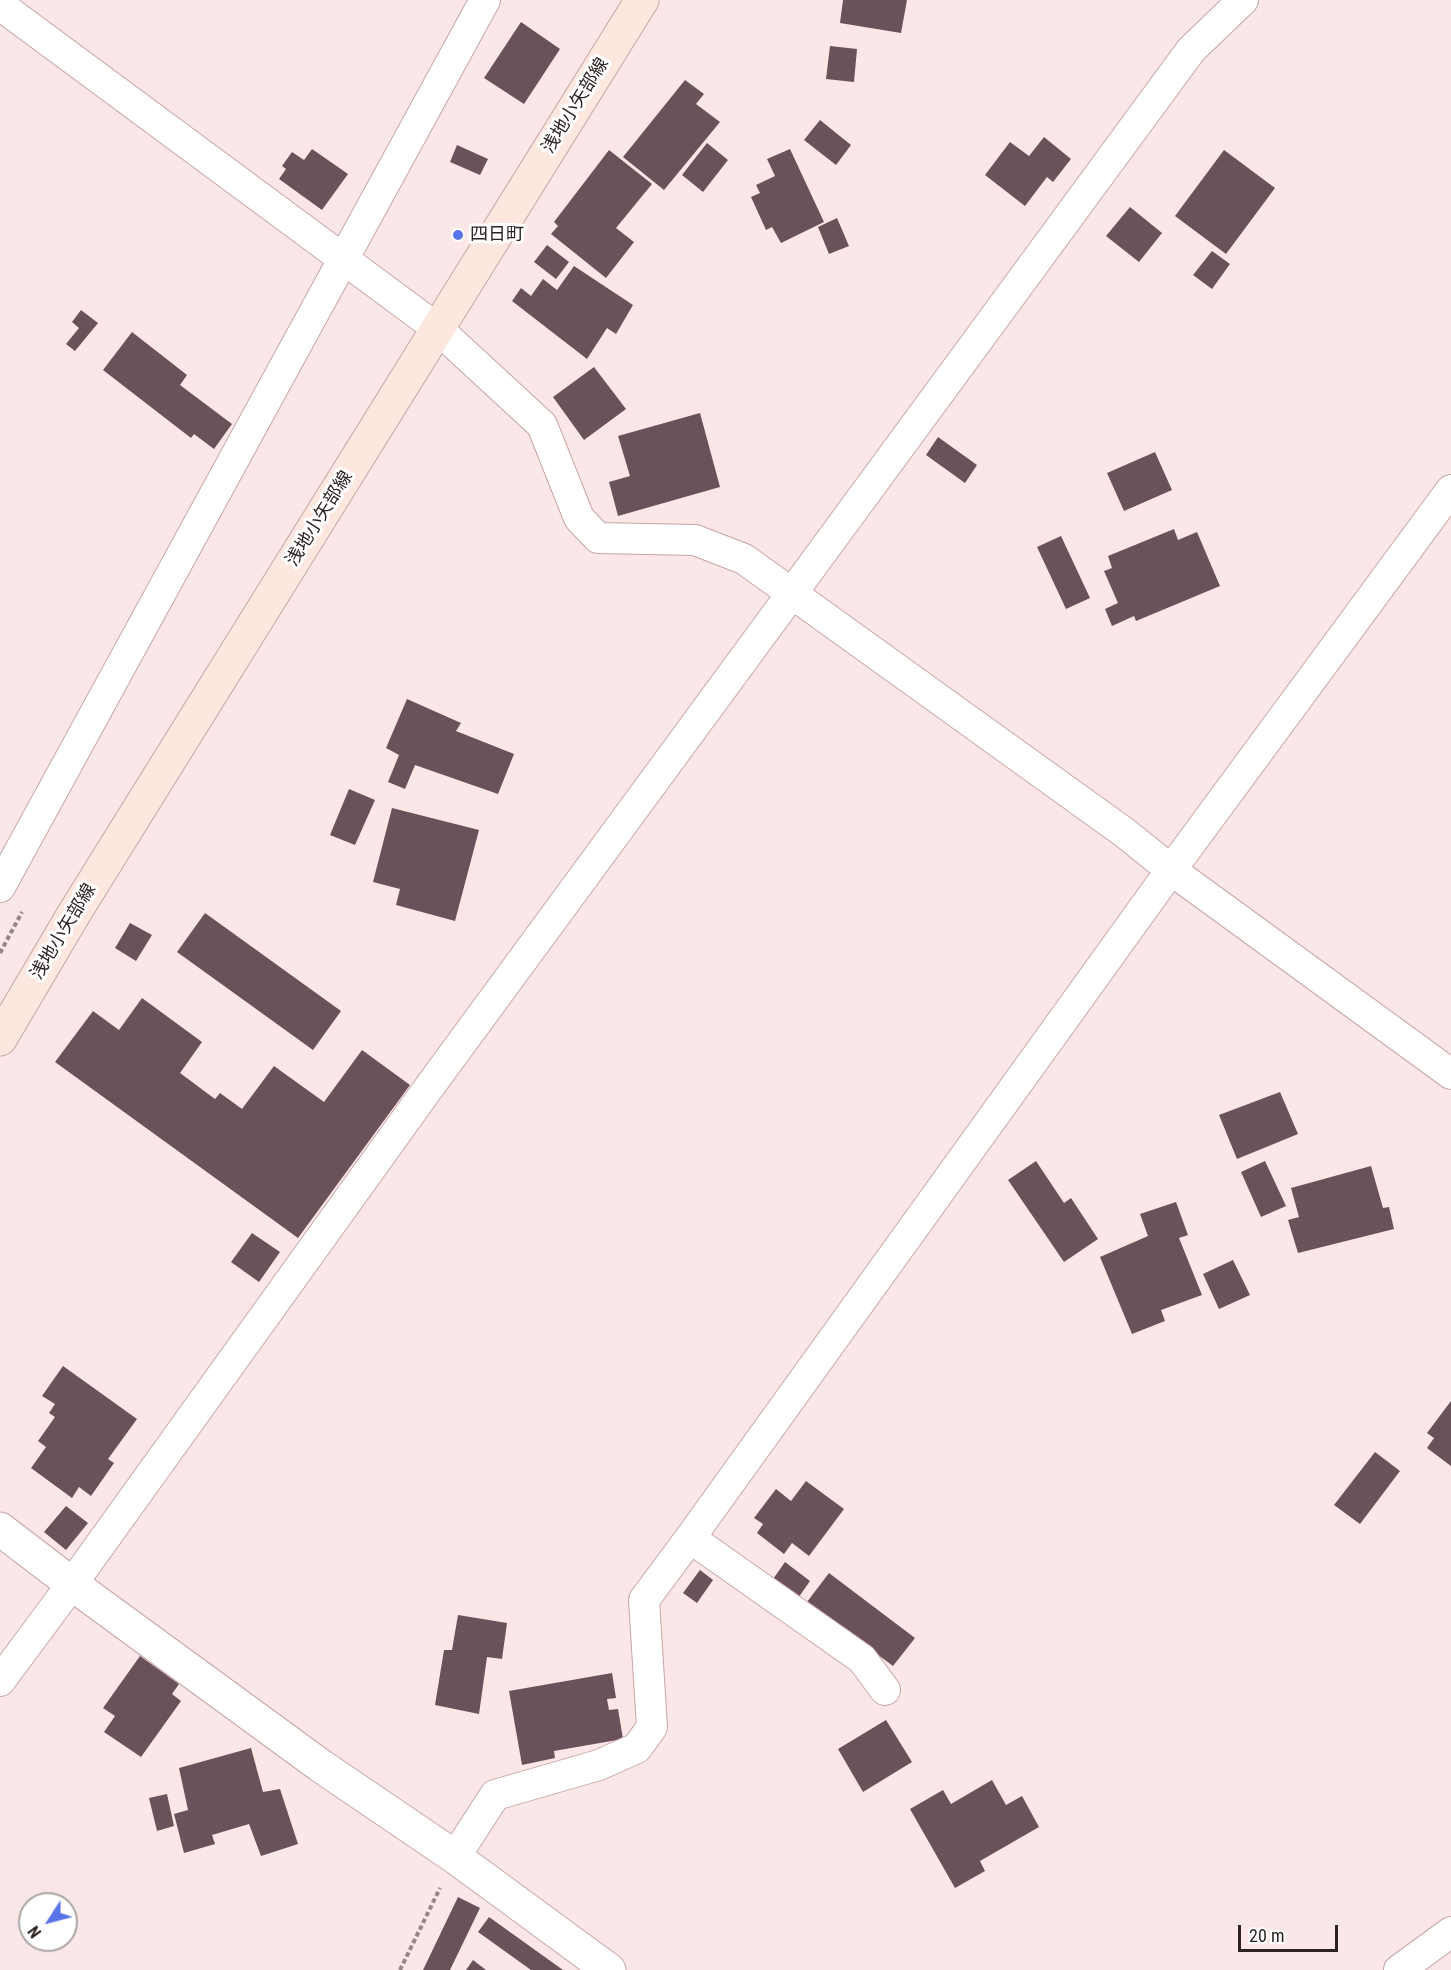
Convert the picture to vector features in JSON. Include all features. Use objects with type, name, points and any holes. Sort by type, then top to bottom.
[{"type":"main road","name":"浅地小矢部線","points":[[0,1039],[82,902],[642,0]]},
{"type":"street","points":[[0,887],[485,0]]},
{"type":"street","points":[[0,1681],[430,1086],[1191,50],[1243,0]]},
{"type":"street","points":[[0,5],[438,329],[542,424],[579,518],[598,538],[696,540],[744,559],[1125,833],[1171,870],[1451,1074]]},
{"type":"street","points":[[455,1857],[495,1795],[599,1765],[637,1748],[652,1727],[644,1600],[1171,870],[1451,490]]},
{"type":"street","points":[[0,1529],[321,1766],[455,1857],[609,1970]]},
{"type":"street","points":[[690,1538],[862,1659],[885,1690]]},
{"type":"street","points":[[1399,1970],[1451,1932]]},
{"type":"path","points":[[400,1970],[455,1857]]},
{"type":"building","points":[[843,0],[907,0],[901,33],[840,23]]},
{"type":"building","points":[[521,22],[560,49],[524,104],[484,78]]},
{"type":"building","points":[[830,46],[857,49],[854,82],[826,79]]},
{"type":"building","points":[[685,80],[704,94],[696,104],[720,122],[664,190],[623,157]]},
{"type":"building","points":[[820,120],[851,145],[836,165],[804,140]]},
{"type":"building","points":[[1044,137],[1071,159],[1053,182],[1047,177],[1025,206],[985,175],[1010,142],[1029,156]]},
{"type":"building","points":[[707,143],[728,160],[703,192],[682,175]]},
{"type":"building","points":[[457,145],[488,159],[480,175],[450,162]]},
{"type":"building","points":[[312,149],[348,174],[322,210],[279,179],[286,169],[282,166],[292,152],[304,160]]},
{"type":"building","points":[[790,149],[824,222],[781,243],[772,227],[766,230],[751,197],[760,193],[756,185],[775,176],[767,159]]},
{"type":"building","points":[[609,150],[652,184],[616,228],[634,242],[606,278],[551,234],[558,226],[554,222]]},
{"type":"building","points":[[1224,150],[1275,188],[1226,254],[1175,216]]},
{"type":"building","points":[[1130,207],[1162,233],[1139,262],[1106,236]]},
{"type":"building","points":[[837,218],[849,246],[829,254],[818,227]]},
{"type":"building","points":[[547,245],[569,262],[556,279],[534,262]]},
{"type":"building","points":[[1212,251],[1230,264],[1212,289],[1193,275]]},
{"type":"building","points":[[574,266],[633,305],[616,334],[607,328],[587,359],[512,301],[521,288],[531,296],[543,279],[557,290]]},
{"type":"building","points":[[81,310],[98,323],[75,351],[66,344],[79,328],[72,322]]},
{"type":"building","points":[[132,332],[187,375],[180,385],[232,424],[214,449],[194,434],[191,438],[103,370]]},
{"type":"building","points":[[594,367],[626,409],[584,440],[553,397]]},
{"type":"building","points":[[700,413],[720,487],[618,516],[609,482],[630,476],[618,436]]},
{"type":"building","points":[[938,437],[977,465],[965,483],[926,455]]},
{"type":"building","points":[[1155,452],[1172,490],[1124,511],[1107,473]]},
{"type":"building","points":[[1174,529],[1178,540],[1197,532],[1220,586],[1136,621],[1134,616],[1112,626],[1105,609],[1118,603],[1104,571],[1112,568],[1108,556]]},
{"type":"building","points":[[1061,536],[1090,598],[1066,609],[1037,547]]},
{"type":"building","points":[[407,699],[461,723],[456,731],[514,754],[498,794],[415,765],[405,789],[388,782],[399,755],[386,748]]},
{"type":"building","points":[[349,789],[375,800],[355,845],[330,835]]},
{"type":"building","points":[[392,808],[479,830],[455,921],[396,905],[400,889],[373,882]]},
{"type":"building","points":[[205,913],[341,1011],[313,1050],[177,952]]},
{"type":"building","points":[[130,923],[152,935],[136,961],[115,948]]},
{"type":"building","points":[[142,998],[202,1042],[180,1073],[215,1099],[220,1093],[242,1109],[274,1066],[324,1102],[362,1050],[410,1085],[298,1238],[55,1062],[93,1011],[119,1030]]},
{"type":"building","points":[[1280,1092],[1298,1134],[1237,1159],[1219,1115]]},
{"type":"building","points":[[1036,1161],[1064,1203],[1071,1198],[1098,1239],[1064,1262],[1008,1180]]},
{"type":"building","points":[[1265,1161],[1286,1206],[1261,1217],[1241,1172]]},
{"type":"building","points":[[1371,1166],[1383,1208],[1389,1207],[1394,1229],[1298,1253],[1288,1220],[1299,1217],[1291,1188]]},
{"type":"building","points":[[1176,1202],[1188,1235],[1179,1238],[1202,1295],[1161,1310],[1165,1321],[1132,1334],[1100,1257],[1148,1236],[1140,1214]]},
{"type":"building","points":[[252,1233],[280,1252],[259,1282],[231,1262]]},
{"type":"building","points":[[1233,1260],[1250,1295],[1219,1309],[1203,1274]]},
{"type":"building","points":[[63,1366],[137,1419],[108,1459],[114,1463],[91,1496],[79,1487],[72,1498],[31,1468],[46,1447],[38,1441],[55,1417],[49,1413],[55,1404],[42,1396]]},
{"type":"building","points":[[1451,1401],[1451,1466],[1427,1448],[1434,1438],[1427,1433]]},
{"type":"building","points":[[1375,1452],[1400,1471],[1360,1524],[1334,1505]]},
{"type":"building","points":[[806,1481],[844,1509],[809,1556],[792,1543],[784,1554],[757,1533],[763,1524],[754,1518],[776,1489],[791,1501]]},
{"type":"building","points":[[66,1506],[88,1523],[66,1550],[44,1532]]},
{"type":"building","points":[[785,1562],[810,1581],[796,1601],[771,1582]]},
{"type":"building","points":[[700,1570],[713,1580],[697,1603],[683,1593]]},
{"type":"building","points":[[829,1573],[915,1638],[893,1666],[807,1602]]},
{"type":"building","points":[[458,1615],[507,1623],[502,1659],[487,1657],[479,1714],[435,1705],[444,1650],[452,1650]]},
{"type":"building","points":[[140,1656],[179,1684],[172,1694],[181,1701],[141,1757],[104,1732],[115,1716],[103,1708]]},
{"type":"building","points":[[612,1673],[616,1698],[607,1699],[609,1710],[618,1709],[623,1739],[554,1751],[555,1758],[522,1765],[509,1691]]},
{"type":"building","points":[[886,1720],[912,1762],[863,1792],[838,1749]]},
{"type":"building","points":[[251,1748],[263,1792],[280,1789],[298,1844],[261,1856],[249,1824],[212,1835],[215,1844],[184,1853],[174,1814],[188,1810],[179,1768]]},
{"type":"building","points":[[992,1780],[1006,1805],[1022,1796],[1039,1827],[980,1861],[985,1871],[955,1888],[910,1809],[943,1790],[951,1804]]},
{"type":"building","points":[[167,1794],[174,1826],[157,1831],[149,1798]]},
{"type":"building","points":[[458,1897],[480,1908],[450,1970],[423,1970]]},
{"type":"building","points":[[489,1917],[563,1970],[531,1970],[478,1932]]},
{"type":"building","points":[[473,1960],[486,1970],[466,1970]]},
{"type":"place","name":"四日町","points":[[458,235]]}]
